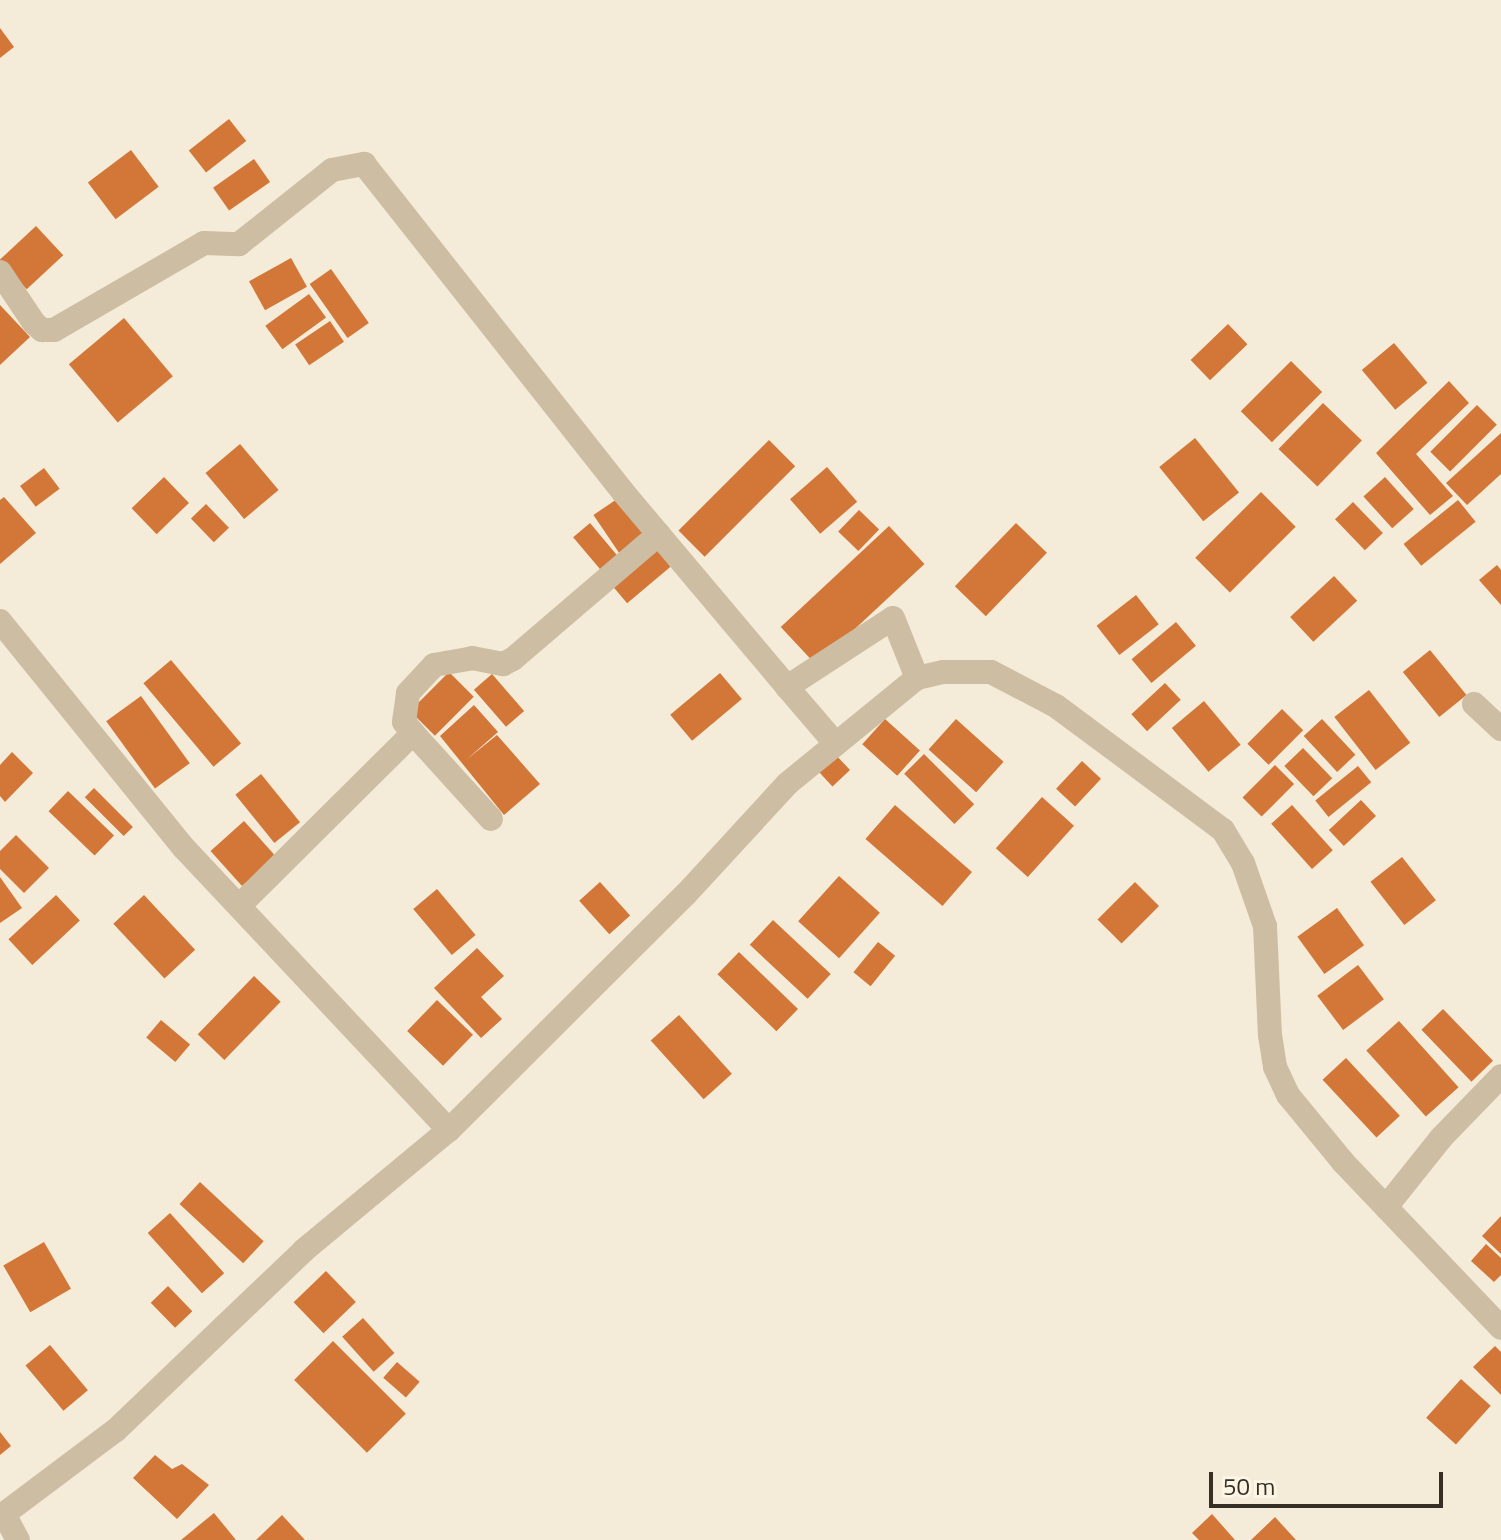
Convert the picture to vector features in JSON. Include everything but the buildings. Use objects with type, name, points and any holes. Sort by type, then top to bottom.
[{"type":"street","points":[[0,272],[34,323],[42,330],[54,330],[220,244],[239,244],[332,170],[364,164],[659,534],[835,743]]},
{"type":"street","points":[[491,819],[404,722],[408,693],[434,665],[472,658],[503,664],[513,659],[659,534]]},
{"type":"street","points":[[787,687],[893,618],[917,678]]},
{"type":"street","points":[[0,621],[184,848],[449,1130]]},
{"type":"street","points":[[18,1540],[2,1515],[116,1430],[303,1251],[449,1130],[686,894],[787,784],[917,678],[991,672],[1094,731],[1223,830],[1243,863],[1265,926],[1275,1067],[1316,1130],[1501,1328]]},
{"type":"street","points":[[1474,704],[1501,729]]},
{"type":"street","points":[[240,905],[413,733]]},
{"type":"street","points":[[1386,1207],[1441,1138],[1501,1076]]}]
